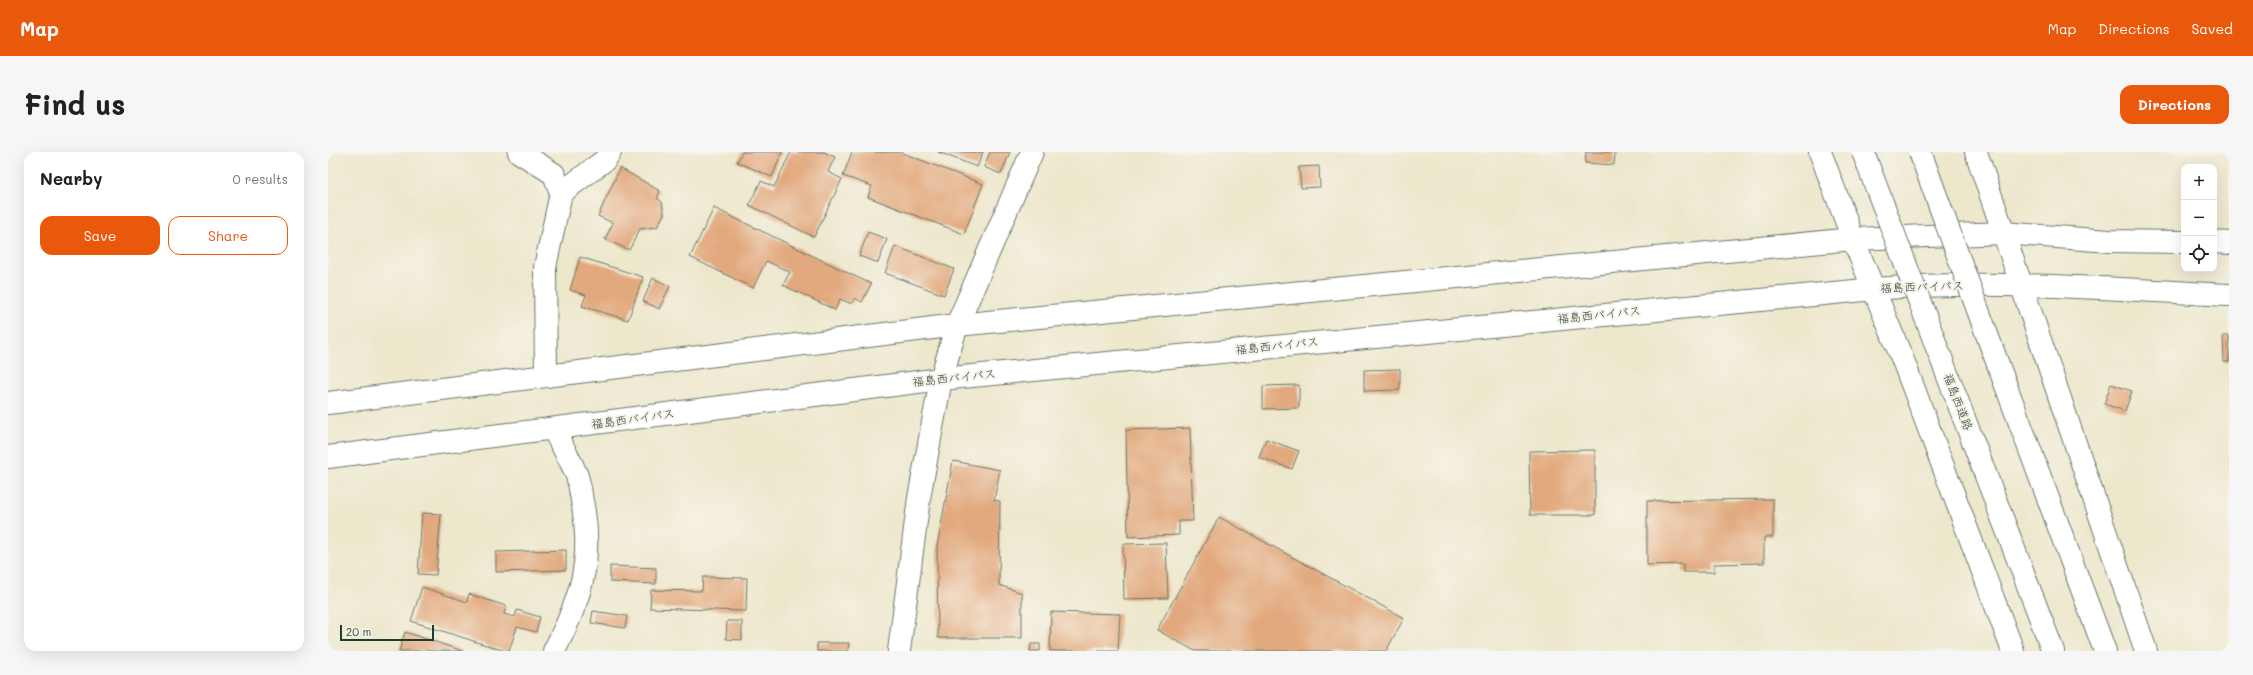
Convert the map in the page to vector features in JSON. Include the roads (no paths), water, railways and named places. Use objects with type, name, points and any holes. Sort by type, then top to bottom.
[{"type":"main road","points":[[519,152],[554,174],[561,193],[544,267],[546,376]]},
{"type":"main road","points":[[561,193],[605,160],[610,152]]},
{"type":"main road","points":[[899,651],[919,498],[941,379],[957,325],[1032,152]]},
{"type":"main road","points":[[1820,152],[1853,240],[1875,289],[2013,651]]},
{"type":"main road","name":"福島西道路","points":[[1863,152],[2053,651]]},
{"type":"main road","points":[[1920,152],[2105,651]]},
{"type":"main road","points":[[1976,152],[2045,359],[2146,651]]},
{"type":"main road","points":[[328,403],[957,325],[1853,240],[2003,233],[2109,241],[2181,242]]},
{"type":"main road","points":[[2217,242],[2229,243]]},
{"type":"main road","name":"福島西バイパス","points":[[328,457],[554,430],[941,379],[1913,285],[2021,284],[2229,295]]},
{"type":"main road","points":[[554,430],[577,476],[587,529],[587,555],[583,580],[571,616],[554,651]]}]
